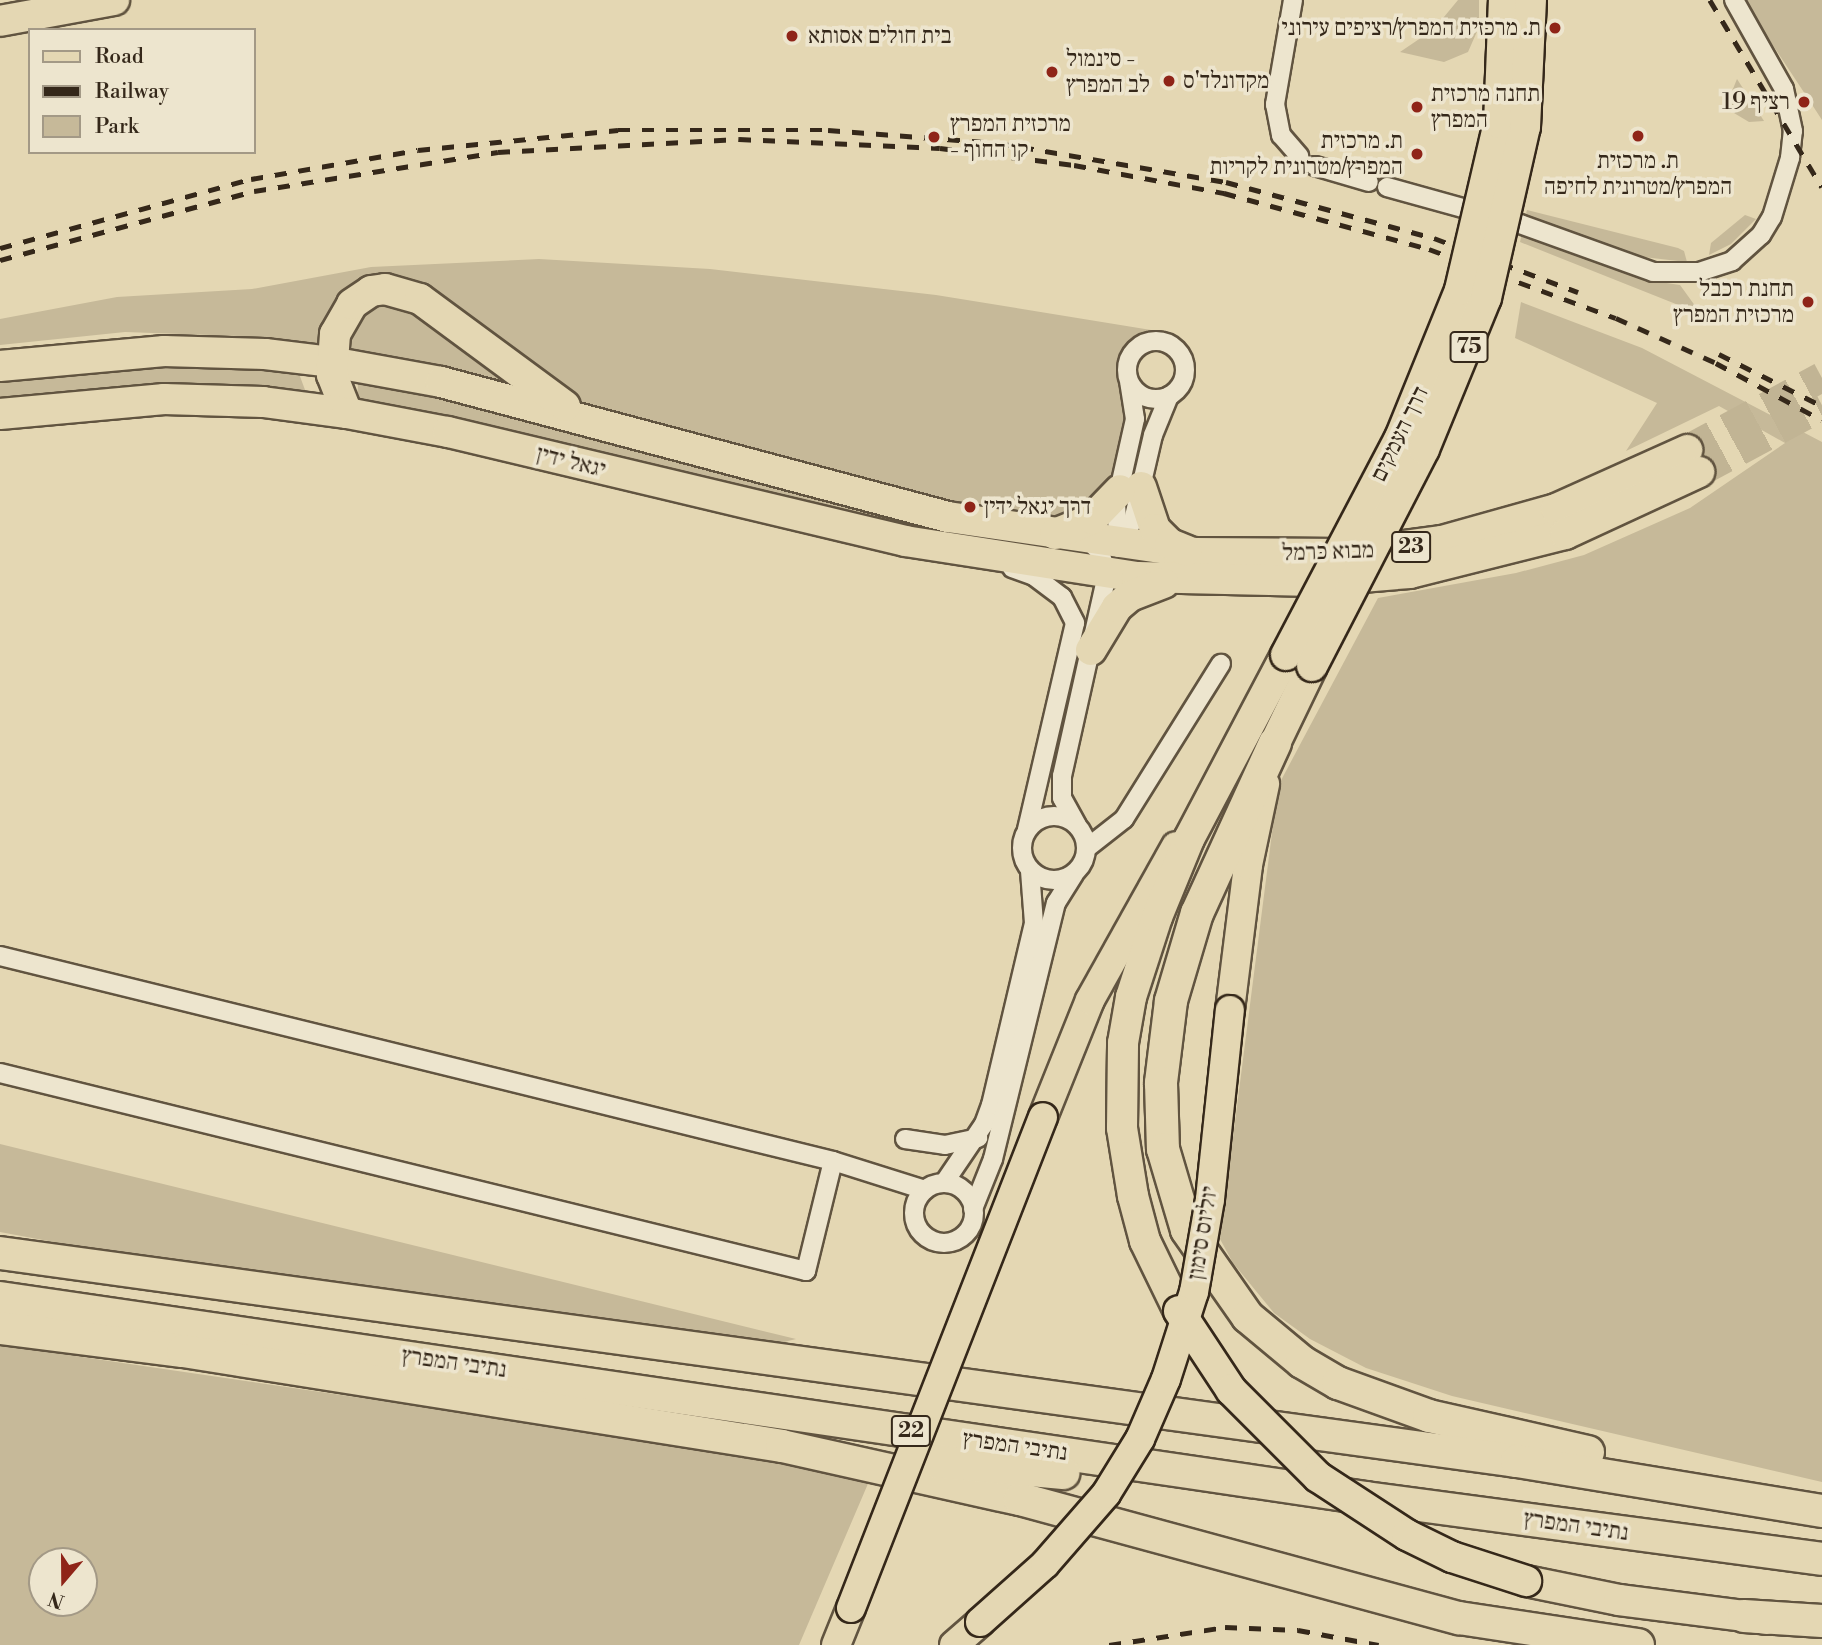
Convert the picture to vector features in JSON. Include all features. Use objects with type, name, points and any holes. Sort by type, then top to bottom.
[{"type":"highway","points":[[0,21],[114,0]]},
{"type":"highway","name":"דרך העמקים","points":[[1275,743],[1299,661],[1400,438],[1460,290],[1499,123],[1504,0]]},
{"type":"highway","name":"דרך העמקים","points":[[1531,0],[1525,127],[1486,298],[1424,449],[1299,661],[1228,760],[1157,917],[1132,997],[1123,1043],[1122,1128],[1133,1196],[1145,1241],[1179,1311],[1231,1390],[1318,1477],[1407,1535],[1452,1557],[1526,1581],[1619,1600],[1822,1628]]},
{"type":"highway","points":[[347,413],[334,384],[331,362],[335,334],[352,304],[371,291],[397,290],[420,299],[545,393],[599,424]]},
{"type":"highway","name":"יגאל ידין","points":[[0,366],[164,351],[265,354],[331,362],[441,382],[921,510],[1054,535],[1104,555],[1137,578]]},
{"type":"highway","name":"יגאל ידין","points":[[0,414],[164,399],[263,402],[347,413],[449,432],[751,507],[976,556],[1070,569],[1104,555]]},
{"type":"highway","name":"מבוא כרמל","points":[[1137,578],[1188,566],[1343,554],[1442,541],[1566,506],[1693,461]]},
{"type":"highway","points":[[1054,535],[1092,519],[1130,488],[1154,528],[1188,566],[1130,596],[1108,618],[1091,650]]},
{"type":"highway","name":"מבוא כרמל","points":[[1104,555],[1188,566]]},
{"type":"highway","points":[[1275,743],[1197,913],[1179,969],[1164,1041],[1163,1149],[1171,1186],[1187,1230],[1227,1293],[1248,1317],[1302,1362],[1376,1399],[1455,1422],[1822,1505]]},
{"type":"highway","points":[[0,1247],[90,1265]]},
{"type":"highway","name":"נתיבי המפרץ","points":[[0,1253],[1517,1461],[1822,1511]]},
{"type":"highway","name":"נתיבי המפרץ","points":[[0,1298],[1524,1519],[1822,1559]]},
{"type":"highway","points":[[0,1316],[183,1351],[782,1446],[1524,1519]]},
{"type":"highway","points":[[0,1328],[183,1351]]},
{"type":"highway","points":[[782,1446],[1020,1499],[1459,1618],[1639,1645]]},
{"type":"highway","points":[[1744,1616],[1822,1621]]},
{"type":"main road","name":"יוליוס סימון","points":[[954,1645],[1045,1564],[1106,1494],[1140,1439],[1166,1379],[1194,1292],[1208,1212],[1248,865],[1275,743]]},
{"type":"main road","points":[[836,1645],[1090,1000],[1121,939],[1228,760]]},
{"type":"street","points":[[1293,0],[1275,104],[1281,135],[1299,156]]},
{"type":"street","points":[[1387,187],[1520,224],[1653,272],[1699,272],[1732,261],[1760,235],[1772,217],[1790,158],[1793,131],[1784,89],[1734,0]]},
{"type":"street","points":[[1315,166],[1369,182]]},
{"type":"street","points":[[1087,848],[1062,798],[1062,776],[1091,650],[1104,555],[1115,517],[1130,488],[1169,396],[1179,387],[1185,372],[1181,355],[1166,343],[1149,342],[1134,351],[1127,366],[1135,419],[1130,488]]},
{"type":"street","points":[[1129,383],[1144,397],[1169,396]]},
{"type":"street","points":[[0,956],[833,1161],[925,1190],[944,1183],[973,1140],[991,1105],[1030,943],[1035,910],[1030,871],[1022,852],[1074,623],[1062,597],[1049,585],[976,556]]},
{"type":"street","points":[[925,1190],[914,1217],[923,1236],[932,1241],[962,1238],[973,1223],[973,1209],[1002,1124],[1052,918],[1087,848],[1124,819],[1222,664]]},
{"type":"street","points":[[1027,830],[1052,816],[1077,825]]},
{"type":"street","points":[[1030,871],[1047,880],[1074,874]]},
{"type":"street","points":[[0,1073],[806,1271],[833,1161]]},
{"type":"street","points":[[905,1139],[945,1145],[973,1140],[1002,1124]]},
{"type":"street","points":[[944,1183],[962,1189],[973,1209]]},
{"type":"green space","points":[[1458,0],[1479,0],[1479,27],[1468,52],[1444,62],[1400,52],[1434,29]]},
{"type":"green space","points":[[1743,0],[1822,0],[1822,120],[1809,100]]},
{"type":"green space","points":[[1737,79],[1764,121],[1749,122],[1734,113],[1728,101]]},
{"type":"green space","points":[[1527,210],[1678,248],[1684,251],[1687,262],[1643,257],[1525,217]]},
{"type":"green space","points":[[1745,215],[1756,219],[1731,244],[1709,255],[1711,243]]},
{"type":"green space","points":[[1522,233],[1653,281],[1680,285],[1701,314],[1520,242]]},
{"type":"green space","points":[[539,259],[710,269],[936,295],[1151,330],[1131,345],[1121,362],[1129,406],[1115,480],[1092,506],[1056,520],[970,509],[583,405],[386,280],[325,348],[238,336],[125,332],[0,345],[0,319],[117,297],[252,289],[371,267]]},
{"type":"green space","points":[[399,295],[531,397],[342,354],[356,310]]},
{"type":"green space","points":[[1521,302],[1642,348],[1822,442],[1822,1482],[1452,1396],[1366,1368],[1310,1339],[1274,1313],[1233,1263],[1220,1239],[1278,786],[1378,598],[1516,573],[1584,555],[1690,508],[1785,443],[1719,406],[1626,451],[1657,403],[1515,338]]},
{"type":"green space","points":[[185,361],[298,371],[308,398],[207,385],[0,399],[0,378]]},
{"type":"green space","points":[[358,382],[407,388],[1084,549],[1093,555],[978,547],[357,404]]},
{"type":"green space","points":[[0,1144],[796,1339],[768,1346],[177,1265],[0,1232]]},
{"type":"green space","points":[[0,1345],[771,1458],[870,1479],[799,1645],[0,1645]]},
{"type":"tunnel","points":[[1687,450],[1822,377]]},
{"type":"tunnel","points":[[1699,472],[1822,406]]},
{"type":"railway","points":[[1710,0],[1822,187]]},
{"type":"railway","points":[[0,248],[251,179],[418,150],[618,130],[828,130],[998,143],[1226,182],[1434,238],[1578,292]]},
{"type":"railway","points":[[0,260],[254,191],[498,152],[739,139],[940,148],[1074,165],[1224,193],[1429,249],[1616,318],[1716,363],[1822,420]]},
{"type":"railway","points":[[1719,354],[1822,406]]},
{"type":"railway","points":[[1109,1645],[1225,1627],[1298,1630],[1379,1645]]},
{"type":"place","name":"ת. מרכזית המפרץ/רציפים עירוני","points":[[1555,28]]},
{"type":"place","name":"בית חולים אסותא","points":[[792,36]]},
{"type":"place","name":"סינמול - לב המפרץ","points":[[1052,72]]},
{"type":"place","name":"מקדונלד'ס","points":[[1169,81]]},
{"type":"place","name":"רציף 19","points":[[1804,102]]},
{"type":"place","name":"תחנה מרכזית המפרץ","points":[[1417,107]]},
{"type":"place","name":"ת. מרכזית המפרץ/מטרונית לחיפה","points":[[1638,136]]},
{"type":"place","name":"מרכזית המפרץ - קו החוף","points":[[934,137]]},
{"type":"place","name":"ת. מרכזית המפרץ/מטרונית לקריות","points":[[1417,154]]},
{"type":"place","name":"תחנת רכבל מרכזית המפרץ","points":[[1808,302]]},
{"type":"place","name":"דרך יגאל ידין","points":[[970,507]]}]
